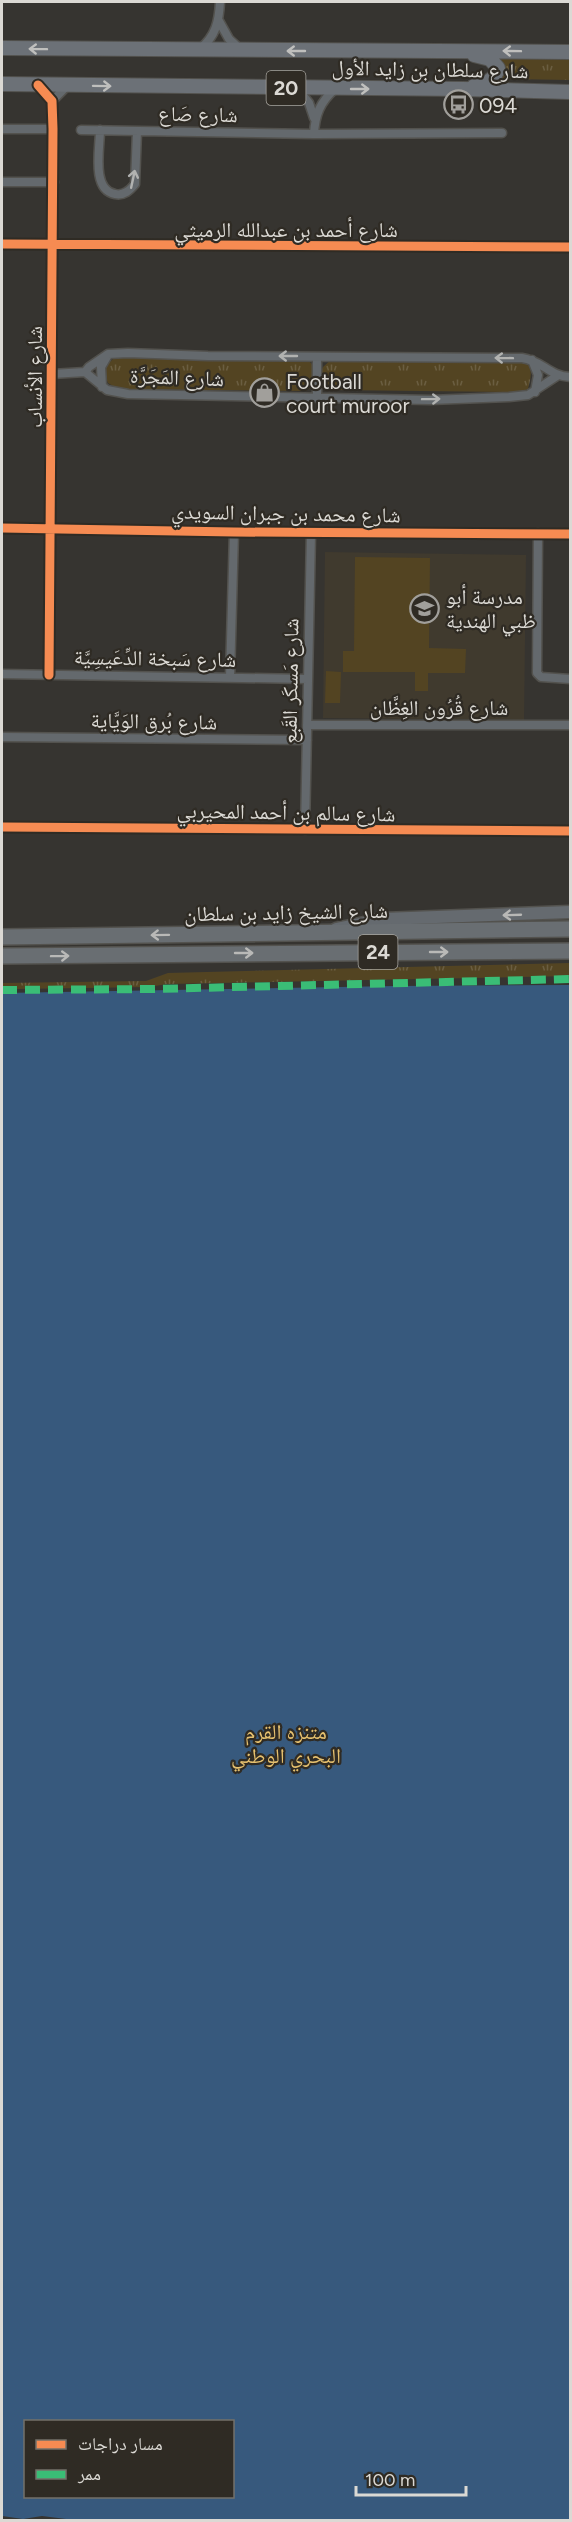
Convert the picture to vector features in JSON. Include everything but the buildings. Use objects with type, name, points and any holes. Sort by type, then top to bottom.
[{"type":"highway","name":"شارع الشيخ زايد بن سلطان","points":[[2,936],[570,929]]},
{"type":"highway","name":"شارع الشيخ زايد بن سلطان","points":[[2,956],[570,951]]},
{"type":"main road","points":[[546,51],[570,45]]},
{"type":"main road","name":"شارع سلطان بن زايد الأول","points":[[2,48],[570,52]]},
{"type":"main road","points":[[445,50],[490,59],[498,68],[496,76],[490,81],[463,89]]},
{"type":"main road","name":"شارع سلطان بن زايد الأول","points":[[2,84],[570,92]]},
{"type":"main road","points":[[552,93],[570,98]]},
{"type":"main road","points":[[324,933],[359,923],[383,920],[570,912]]},
{"type":"street","points":[[198,51],[208,42],[219,21],[220,2]]},
{"type":"street","points":[[219,21],[229,39],[237,47],[247,51]]},
{"type":"street","points":[[38,85],[52,101],[68,85]]},
{"type":"street","points":[[297,88],[309,103],[315,119]]},
{"type":"street","points":[[314,134],[315,119],[321,104],[335,89]]},
{"type":"street","name":"شارع الأنساب","points":[[49,675],[54,182],[52,101]]},
{"type":"street","points":[[2,129],[53,129]]},
{"type":"street","name":"شارع صَاع","points":[[81,130],[314,134],[502,133]]},
{"type":"street","points":[[100,130],[100,181],[107,191],[120,194],[126,193],[135,184],[137,131]]},
{"type":"street","points":[[2,182],[54,182]]},
{"type":"street","name":"شارع أحمد بن عبدالله الرميثي","points":[[2,244],[570,247]]},
{"type":"street","points":[[102,387],[101,367],[108,354]]},
{"type":"street","name":"شارع المَجَرَّة","points":[[532,360],[108,354],[85,372],[102,387],[113,392],[128,394],[430,400],[528,395],[557,376]]},
{"type":"street","points":[[317,357],[317,398]]},
{"type":"street","points":[[532,360],[557,376],[570,377]]},
{"type":"street","points":[[532,360],[538,375],[535,392]]},
{"type":"street","points":[[52,375],[85,372]]},
{"type":"street","name":"شارع محمد بن جبران السويدي","points":[[2,528],[570,534]]},
{"type":"street","points":[[230,677],[234,532]]},
{"type":"street","name":"شارع مَسكَر القَبع","points":[[305,830],[311,532]]},
{"type":"street","points":[[538,533],[537,673],[541,677],[570,679]]},
{"type":"street","name":"شارع سَبخة الدِّعَيسِيَّة","points":[[2,674],[308,679]]},
{"type":"street","name":"شارع قُرُون الغِظَّان","points":[[307,725],[570,725]]},
{"type":"street","name":"شارع بُرق الوَيَّاية","points":[[2,737],[307,740]]},
{"type":"street","name":"شارع سالم بن أحمد المحيربي","points":[[2,827],[570,831]]},
{"type":"shaded area","name":"مدرسة أبو ظبي الهندية","points":[[325,552],[526,555],[524,720],[323,718]]},
{"type":"green space","points":[[497,57],[570,59],[570,80],[500,79],[501,62]]},
{"type":"green space","points":[[117,356],[309,361],[314,374],[311,388],[305,391],[118,389],[108,383],[104,373],[106,365]]},
{"type":"green space","points":[[333,358],[526,362],[531,375],[528,389],[521,392],[335,390],[324,384],[320,374],[323,367]]},
{"type":"green space","points":[[355,557],[430,558],[429,648],[466,649],[465,673],[428,673],[428,691],[415,691],[415,672],[343,672],[343,651],[354,651]]},
{"type":"green space","points":[[326,671],[341,672],[340,703],[325,703]]},
{"type":"green space","points":[[570,963],[570,976],[167,984],[149,987],[14,989],[13,986],[2,986],[2,983],[146,981],[168,973]]},
{"type":"water","name":"متنزه القرم البحري الوطني","points":[[570,985],[570,2520],[74,2520],[42,2516],[23,2519],[2,2516],[2,993]]},
{"type":"marked path","points":[[2,990],[152,989],[570,979]]},
{"type":"cycle path","points":[[38,85],[52,101],[53,129],[49,675]]},
{"type":"cycle path","points":[[2,244],[570,247]]},
{"type":"cycle path","points":[[2,528],[570,534]]},
{"type":"cycle path","points":[[2,827],[570,831]]},
{"type":"place","name":"094","points":[[458,105]]},
{"type":"place","name":"Football court muroor","points":[[265,393]]},
{"type":"place","name":"مدرسة أبو ظبي الهندية","points":[[425,608]]}]
